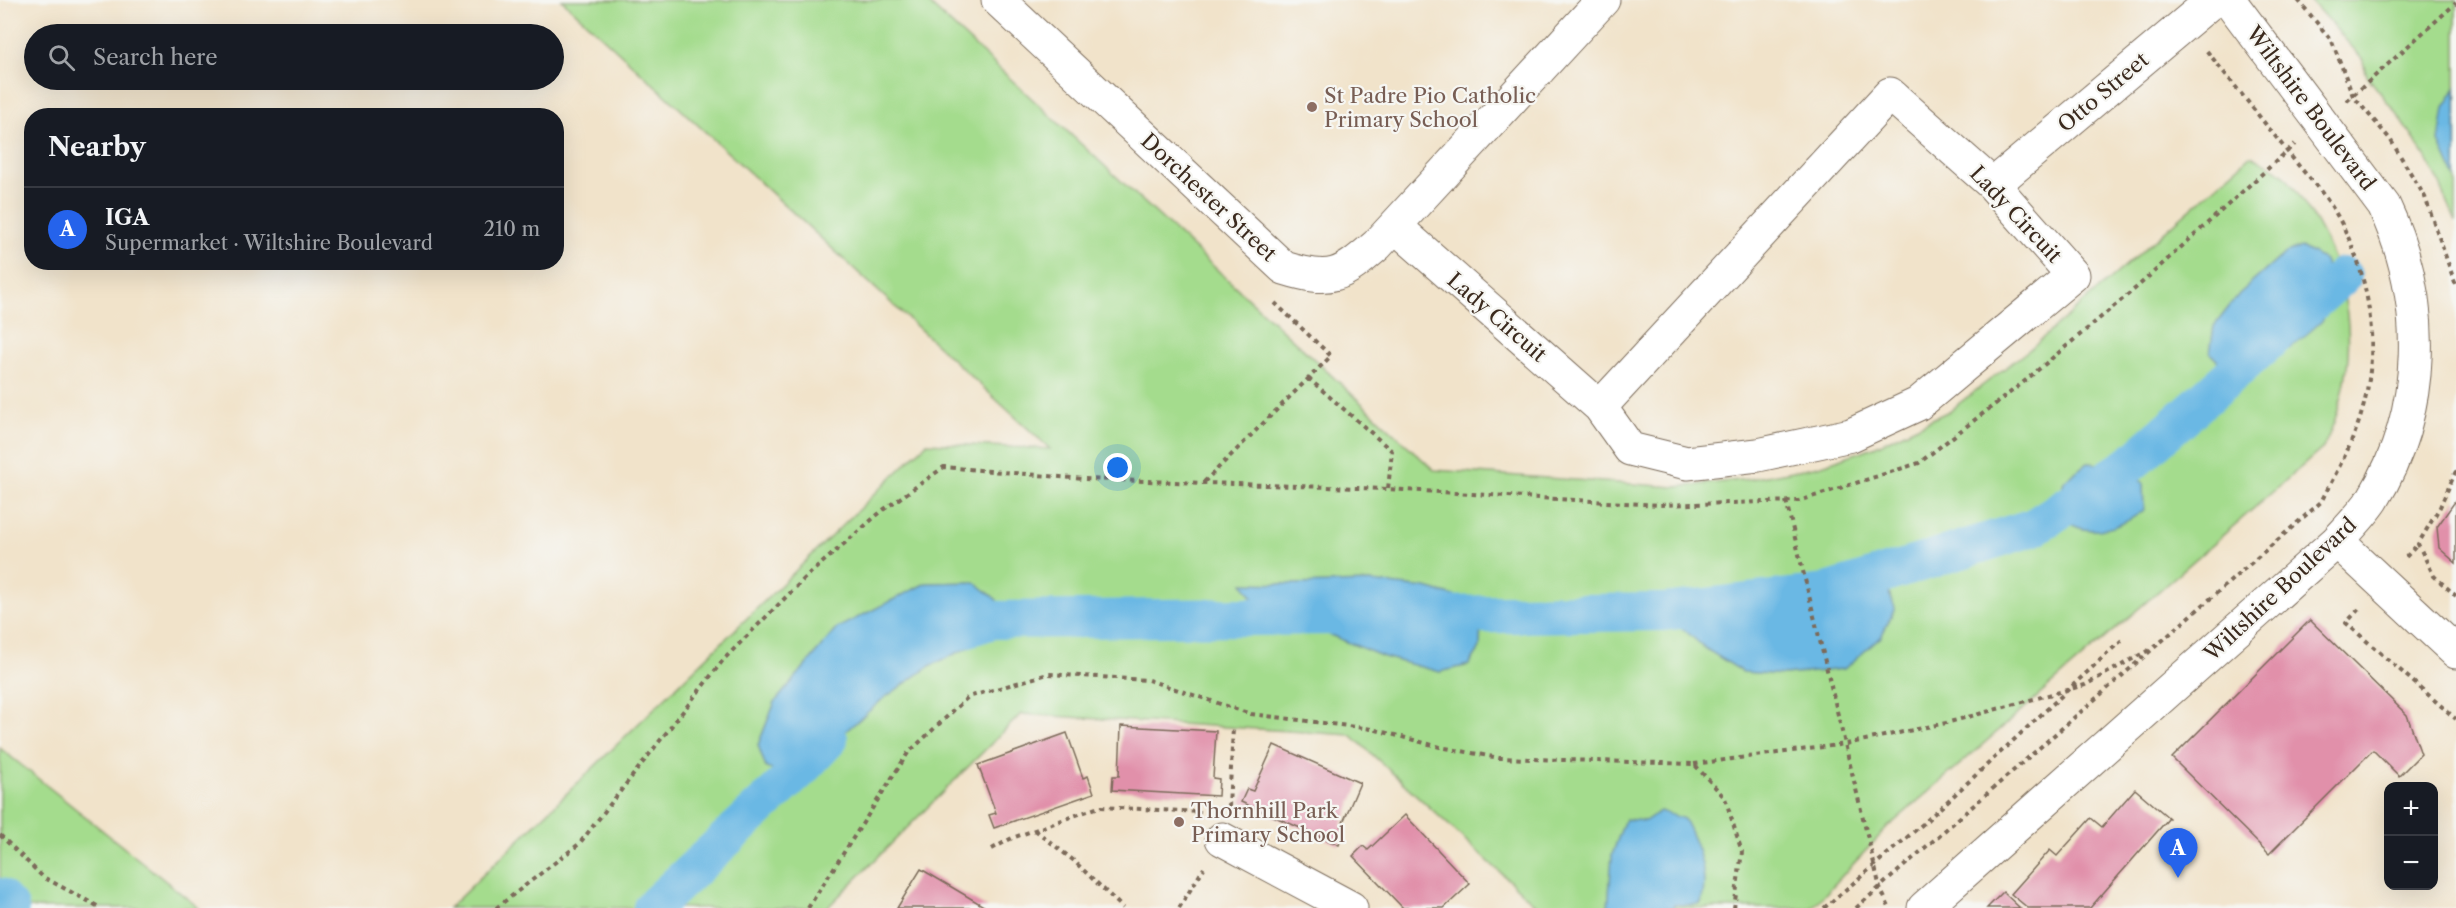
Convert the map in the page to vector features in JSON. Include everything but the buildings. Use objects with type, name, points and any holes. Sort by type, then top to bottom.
[{"type":"street","name":"Dorchester Street","points":[[998,0],[1284,268],[1308,276],[1330,276],[1352,267],[1377,245],[1603,0]]},
{"type":"street","name":"Otto Street","points":[[1993,185],[2213,0]]},
{"type":"street","name":"Wiltshire Boulevard","points":[[1924,908],[2337,541],[2372,500],[2396,451],[2409,409],[2416,376],[2417,354],[2415,306],[2398,236],[2384,206],[2229,0]]},
{"type":"street","name":"Lady Circuit","points":[[1395,226],[1600,407],[1630,449],[1687,463],[1758,455],[1851,435],[1918,404],[2073,275],[1993,185],[1890,94],[1600,407]]},
{"type":"street","points":[[2337,541],[2456,652]]},
{"type":"street","points":[[1213,826],[1351,908]]},
{"type":"path","points":[[2298,0],[2332,41],[2353,96]]},
{"type":"path","points":[[496,908],[579,844],[724,659],[807,576],[884,510],[944,467],[1084,479],[1388,489],[1659,505],[1799,501],[1918,463],[2020,385],[2128,295],[2287,151],[2323,123],[2456,3]]},
{"type":"path","points":[[1856,908],[2321,502],[2361,415],[2368,378],[2371,336],[2367,295],[2356,256],[2333,209],[2185,24]]},
{"type":"path","points":[[1203,483],[1331,356],[1274,302]]},
{"type":"path","points":[[1308,378],[1392,451],[1388,489]]},
{"type":"path","points":[[2456,471],[2440,507],[2418,544],[2434,576],[2456,596]]},
{"type":"path","points":[[1786,501],[1880,888],[1889,908]]},
{"type":"path","points":[[1824,908],[1924,823],[2124,638]]},
{"type":"path","points":[[808,908],[909,753],[968,697],[1048,674],[1148,680],[1251,714],[1372,729],[1440,747],[1499,758],[1694,764],[1846,744],[1946,723],[2085,685],[2155,647]]},
{"type":"path","points":[[1694,764],[1725,798],[1742,852],[1734,908]]},
{"type":"path","points":[[992,849],[1012,838],[1099,807],[1213,826]]},
{"type":"path","points":[[1034,830],[1073,860],[1124,908]]},
{"type":"path","points":[[0,835],[43,877],[101,908]]},
{"type":"green space","points":[[562,0],[925,0],[1434,470],[1676,487],[1750,479],[1819,466],[1874,447],[1949,411],[2030,349],[2251,156],[2276,169],[2291,183],[2323,236],[2336,265],[2344,295],[2348,325],[2348,356],[2344,387],[2336,418],[2323,448],[1888,827],[1812,908],[1539,908],[1351,735],[1021,714],[827,908],[449,908],[927,443],[1050,449]]},
{"type":"green space","points":[[2310,0],[2456,0],[2456,222],[2426,157],[2367,76],[2362,58]]},
{"type":"green space","points":[[0,748],[199,908],[0,908]]},
{"type":"water","points":[[2456,88],[2456,179],[2439,142],[2444,108]]},
{"type":"water","points":[[2301,247],[2324,260],[2332,285],[2323,320],[2290,348],[2231,375],[2210,353],[2214,326],[2239,294],[2284,254]]},
{"type":"water","points":[[2087,463],[2128,466],[2143,484],[2144,510],[2122,524],[2099,530],[2088,530],[2066,522],[2056,513],[2064,481]]},
{"type":"water","points":[[1882,575],[1895,608],[1881,637],[1844,669],[1785,675],[1743,672],[1706,649],[1664,612],[1824,593]]},
{"type":"water","points":[[975,582],[997,600],[993,620],[982,641],[930,666],[883,699],[793,777],[766,768],[758,745],[775,702],[837,628],[926,583]]},
{"type":"water","points":[[1371,582],[1426,588],[1475,602],[1481,614],[1480,648],[1469,665],[1440,672],[1384,657],[1286,617],[1253,598],[1243,583]]},
{"type":"water","points":[[1660,811],[1684,819],[1693,839],[1703,870],[1701,903],[1674,905],[1673,908],[1608,908],[1612,855],[1625,819],[1645,821]]},
{"type":"waterway","points":[[1429,615],[1664,612],[1824,593],[2034,527],[2128,466],[2343,276]]},
{"type":"waterway","points":[[943,636],[993,620],[1336,616]]},
{"type":"waterway","points":[[652,908],[800,770],[829,739]]},
{"type":"waterway","points":[[0,897],[10,908]]},
{"type":"place","name":"St Padre Pio Catholic Primary School","points":[[1312,107]]},
{"type":"place","name":"Thornhill Park Primary School","points":[[1179,822]]},
{"type":"place","name":"IGA","points":[[2178,878]]}]
